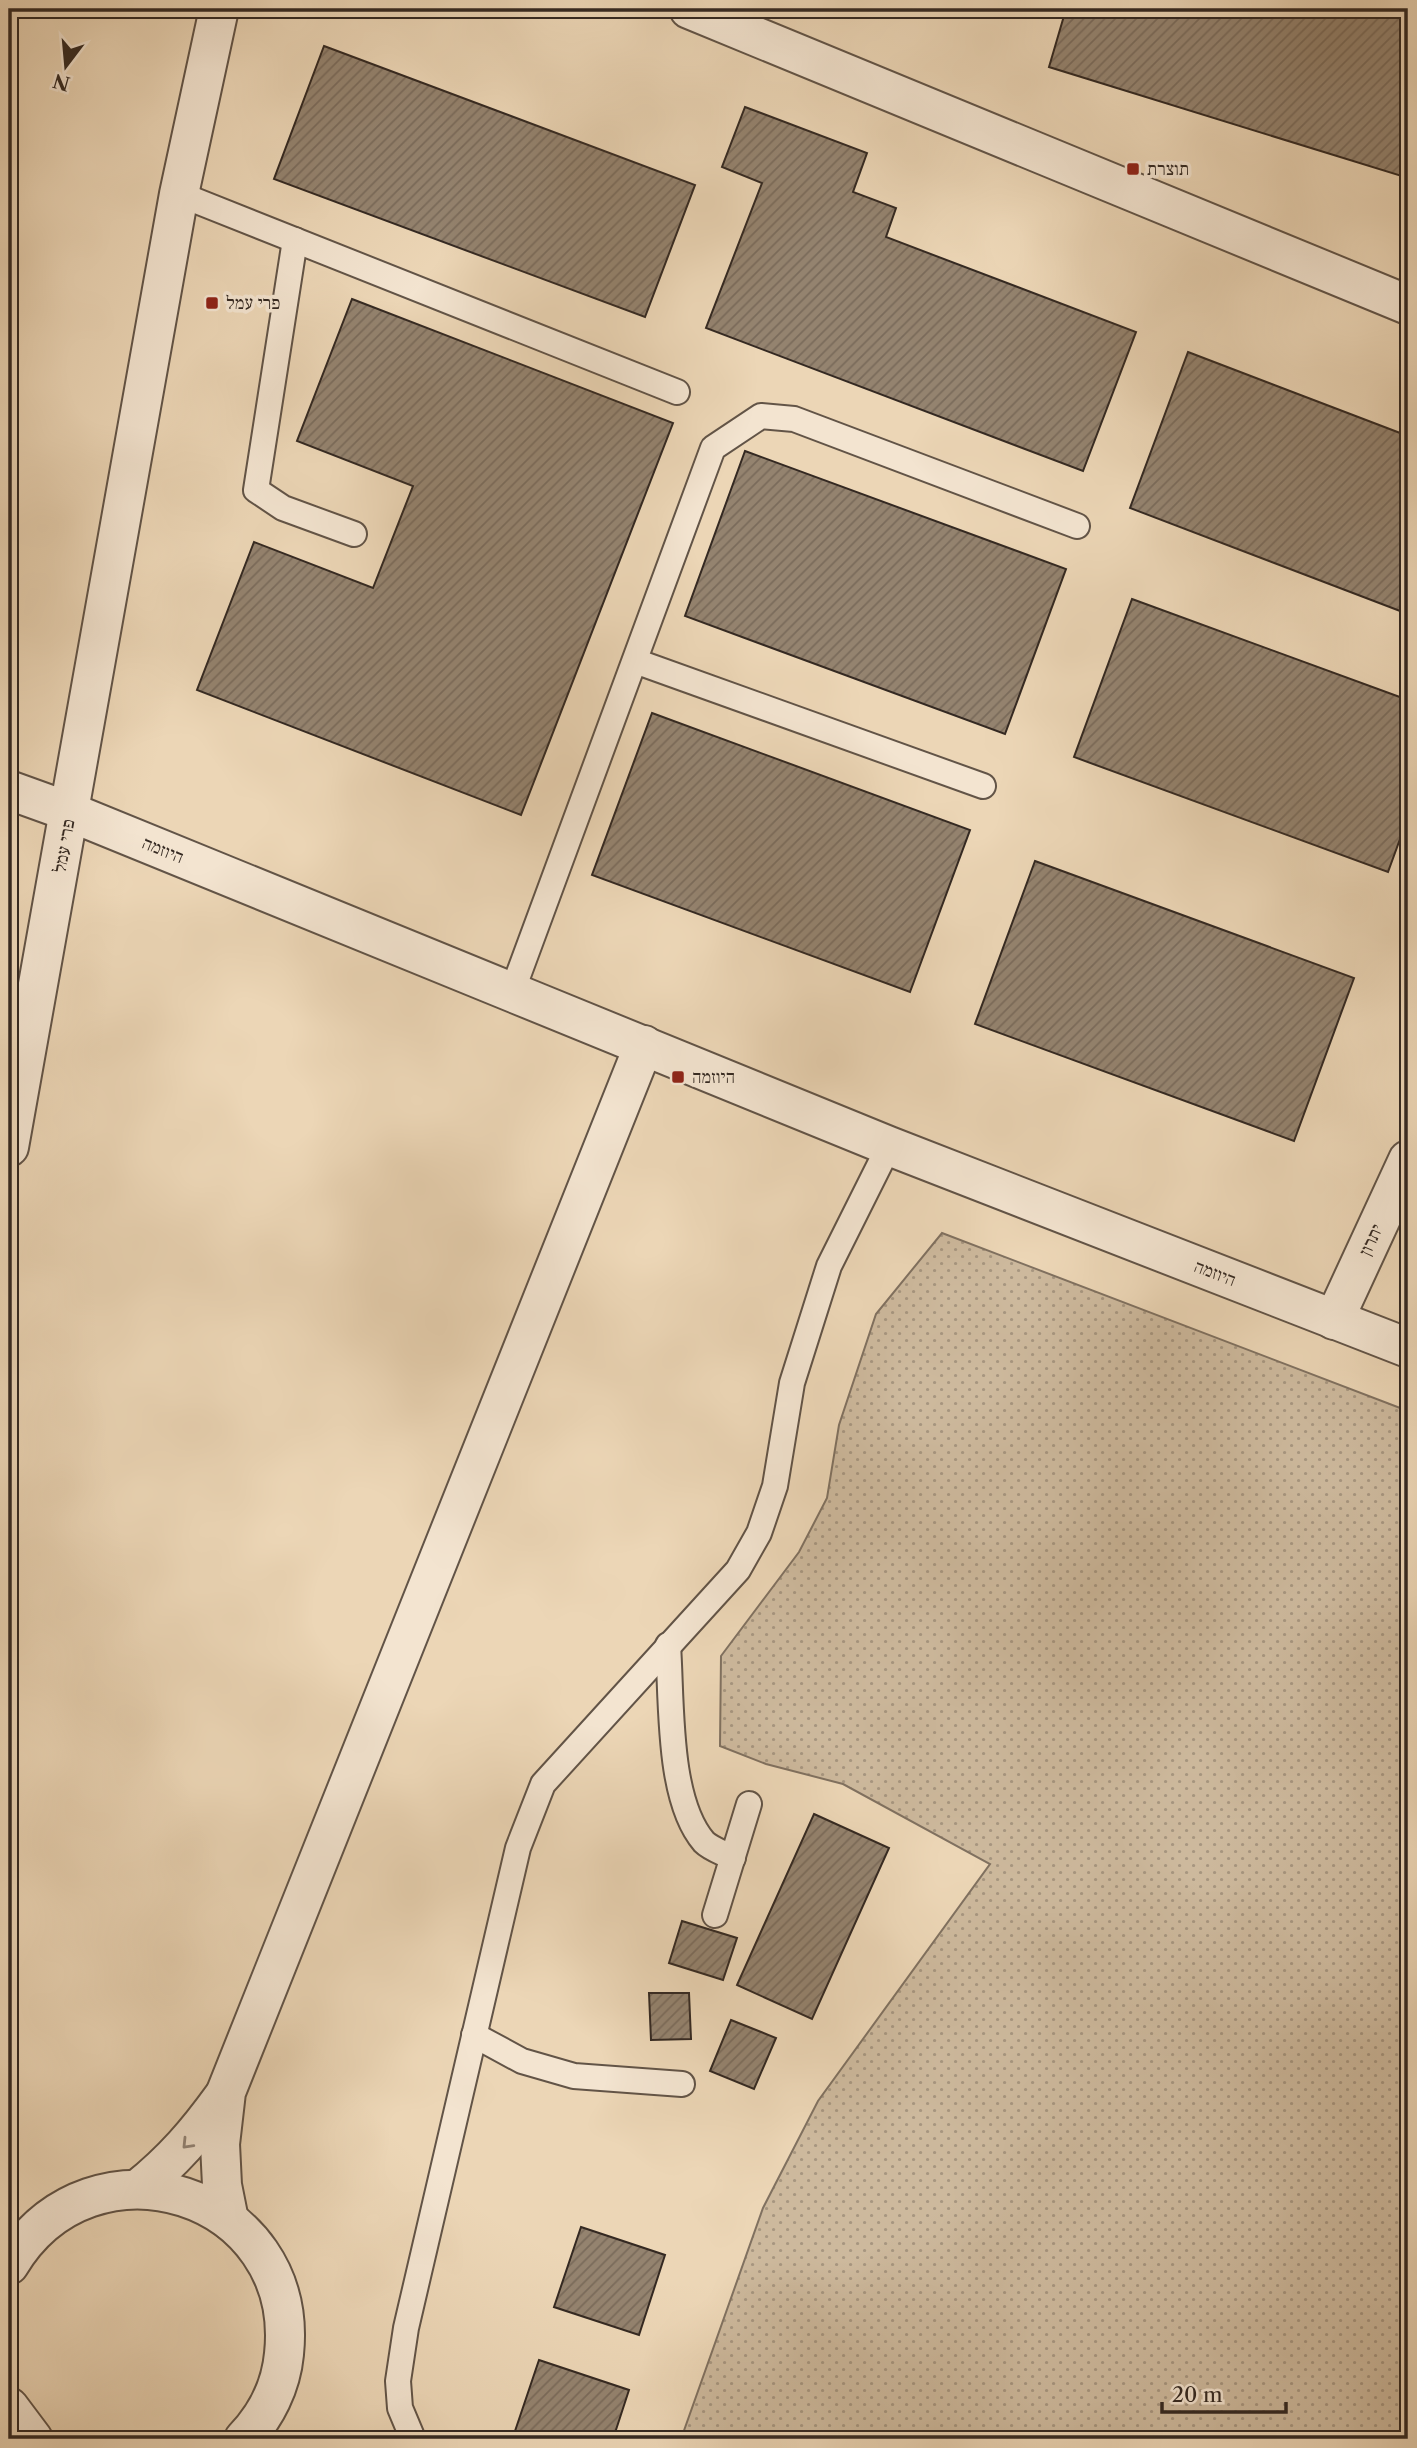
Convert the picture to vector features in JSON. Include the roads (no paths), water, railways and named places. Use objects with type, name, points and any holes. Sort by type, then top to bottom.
[{"type":"street","name":"פרי עמל","points":[[9,1147],[179,194],[219,9]]},
{"type":"street","points":[[689,9],[1408,305]]},
{"type":"street","name":"היוזמה","points":[[9,790],[70,812],[889,1146],[1408,1348]]},
{"type":"street","points":[[138,2189],[194,2137],[226,2092],[644,1045]]},
{"type":"street","name":"יתרון","points":[[1334,1320],[1408,1160]]},
{"type":"street","points":[[226,2092],[220,2144],[222,2185],[229,2220]]},
{"type":"street","points":[[9,2265],[17,2251],[36,2230],[58,2212],[83,2199],[110,2192],[158,2190],[195,2200],[229,2220],[249,2238],[265,2261],[277,2285],[284,2311],[286,2339],[283,2366],[258,2431]]},
{"type":"street","points":[[9,2407],[33,2439]]},
{"type":"lane","points":[[179,194],[677,392]]},
{"type":"lane","points":[[295,240],[256,490],[283,508],[354,534]]},
{"type":"lane","points":[[512,992],[713,448],[761,416],[794,419],[1077,526]]},
{"type":"lane","points":[[635,661],[983,786]]},
{"type":"lane","points":[[413,2439],[400,2408],[398,2381],[406,2328],[517,1848],[543,1784],[738,1570],[759,1533],[775,1486],[792,1382],[811,1316],[829,1266],[889,1146]]},
{"type":"lane","points":[[668,1645],[676,1774],[688,1815],[706,1844],[733,1858]]},
{"type":"lane","points":[[715,1915],[750,1804]]},
{"type":"lane","points":[[474,2035],[522,2061],[574,2076],[682,2084]]},
{"type":"place","name":"תוצרת","points":[[1133,169]]},
{"type":"place","name":"פרי עמל","points":[[212,303]]},
{"type":"place","name":"היוזמה","points":[[678,1077]]}]
